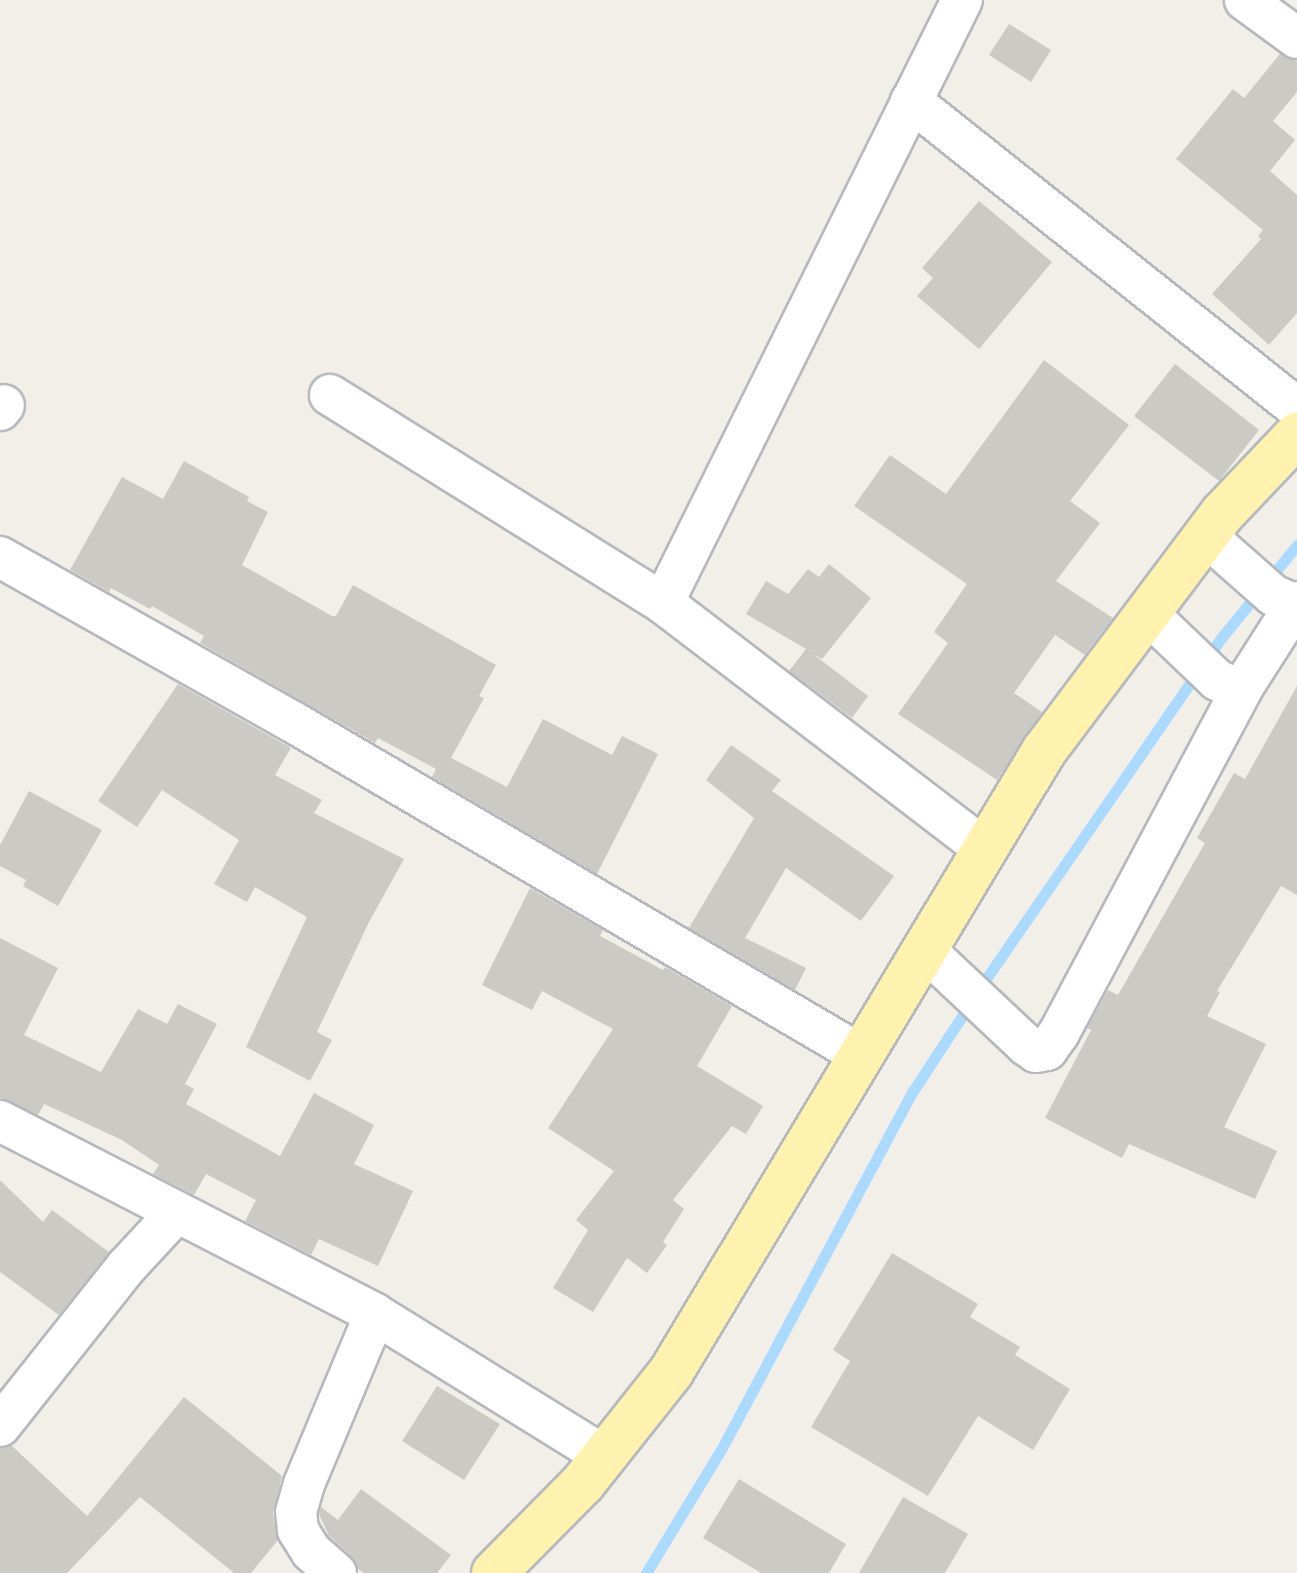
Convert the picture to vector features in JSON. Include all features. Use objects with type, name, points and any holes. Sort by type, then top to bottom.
[{"type":"main road","points":[[494,1573],[583,1483],[671,1372],[861,1055],[938,963],[985,849],[1044,751],[1217,546],[1296,432]]},
{"type":"street","points":[[663,603],[962,0]]},
{"type":"street","points":[[1245,0],[1297,38]]},
{"type":"street","points":[[911,101],[1296,432]]},
{"type":"street","points":[[330,395],[663,603],[985,849]]},
{"type":"street","points":[[938,963],[1036,1052],[1047,1050],[1059,1033],[1229,685],[1288,601],[1217,546]]},
{"type":"street","points":[[0,557],[293,722],[861,1055]]},
{"type":"street","points":[[1156,620],[1229,685]]},
{"type":"street","points":[[0,1121],[375,1314],[604,1456]]},
{"type":"street","points":[[0,1426],[127,1266],[176,1213]]},
{"type":"street","points":[[336,1573],[311,1551],[298,1530],[296,1512],[304,1484],[375,1314]]},
{"type":"building","points":[[1009,24],[1051,50],[1031,82],[989,55]]},
{"type":"building","points":[[1280,54],[1297,61],[1297,92],[1273,121],[1295,140],[1270,171],[1297,195],[1297,313],[1269,345],[1212,294],[1261,239],[1258,236],[1263,230],[1176,159],[1233,89],[1244,98]]},
{"type":"building","points":[[979,201],[1052,262],[979,349],[917,296],[933,278],[922,268]]},
{"type":"building","points":[[1044,360],[1129,425],[1070,501],[1100,523],[1056,581],[1113,618],[1085,655],[1055,635],[1014,693],[1042,712],[997,780],[898,714],[948,643],[934,632],[967,584],[854,506],[890,455],[946,494]]},
{"type":"building","points":[[1175,364],[1259,430],[1219,481],[1134,416]]},
{"type":"building","points":[[184,461],[249,497],[247,501],[268,512],[242,565],[332,616],[336,616],[353,585],[496,665],[479,696],[484,698],[451,758],[507,787],[543,719],[612,755],[622,736],[658,754],[597,874],[432,777],[436,769],[378,738],[375,743],[200,643],[204,636],[152,606],[150,609],[111,588],[109,592],[70,570],[122,477],[163,499]]},
{"type":"building","points":[[829,564],[871,598],[822,659],[813,654],[868,696],[852,718],[789,671],[806,649],[746,614],[766,581],[788,594],[808,569],[819,577]]},
{"type":"building","points":[[178,684],[291,748],[275,775],[322,800],[314,813],[404,859],[369,922],[317,1032],[332,1040],[310,1081],[246,1047],[307,917],[255,887],[247,902],[214,884],[239,840],[162,790],[137,827],[98,801]]},
{"type":"building","points":[[1297,686],[1297,895],[1281,886],[1217,991],[1220,992],[1207,1016],[1266,1044],[1224,1127],[1277,1151],[1255,1199],[1129,1144],[1122,1158],[1045,1118],[1091,1030],[1087,1028],[1108,990],[1118,995],[1205,843],[1197,838],[1234,773],[1245,779]]},
{"type":"building","points":[[731,745],[781,780],[772,791],[894,876],[861,921],[786,868],[745,938],[806,968],[795,990],[689,928],[754,818],[706,780]]},
{"type":"building","points":[[29,791],[102,830],[58,906],[23,886],[26,880],[0,866],[0,845]]},
{"type":"building","points":[[530,888],[603,930],[600,936],[663,970],[665,967],[732,1006],[697,1066],[763,1106],[746,1134],[732,1126],[673,1200],[684,1209],[663,1242],[667,1245],[647,1273],[627,1258],[593,1312],[553,1288],[588,1230],[576,1220],[614,1171],[548,1128],[613,1029],[542,991],[532,1010],[482,985]]},
{"type":"building","points":[[0,938],[58,968],[24,1035],[101,1072],[138,1009],[167,1024],[178,1004],[217,1024],[185,1084],[194,1089],[186,1104],[280,1156],[314,1093],[374,1125],[354,1164],[413,1191],[378,1266],[319,1239],[311,1255],[245,1221],[256,1200],[206,1174],[194,1195],[153,1174],[159,1165],[122,1140],[44,1104],[38,1115],[0,1098]]},
{"type":"building","points":[[0,1180],[43,1222],[52,1210],[109,1252],[59,1315],[0,1272]]},
{"type":"building","points":[[892,1253],[978,1304],[970,1317],[1020,1347],[1015,1355],[1070,1389],[1033,1450],[978,1416],[928,1496],[811,1427],[850,1361],[833,1350]]},
{"type":"building","points":[[437,1386],[500,1424],[464,1480],[402,1441]]},
{"type":"building","points":[[184,1397],[282,1476],[273,1514],[278,1540],[251,1573],[234,1573],[140,1497],[67,1573],[0,1573],[0,1448],[11,1445],[87,1516]]},
{"type":"building","points":[[739,1479],[846,1544],[829,1573],[761,1573],[703,1538]]},
{"type":"building","points":[[361,1489],[451,1555],[437,1573],[364,1573],[358,1569],[351,1556],[329,1536],[319,1514],[321,1507],[338,1520]]},
{"type":"building","points":[[903,1497],[968,1534],[945,1573],[859,1573]]},
{"type":"waterway","points":[[979,989],[1222,637],[1297,545]]},
{"type":"waterway","points":[[646,1573],[722,1448],[913,1091],[970,1004]]}]
